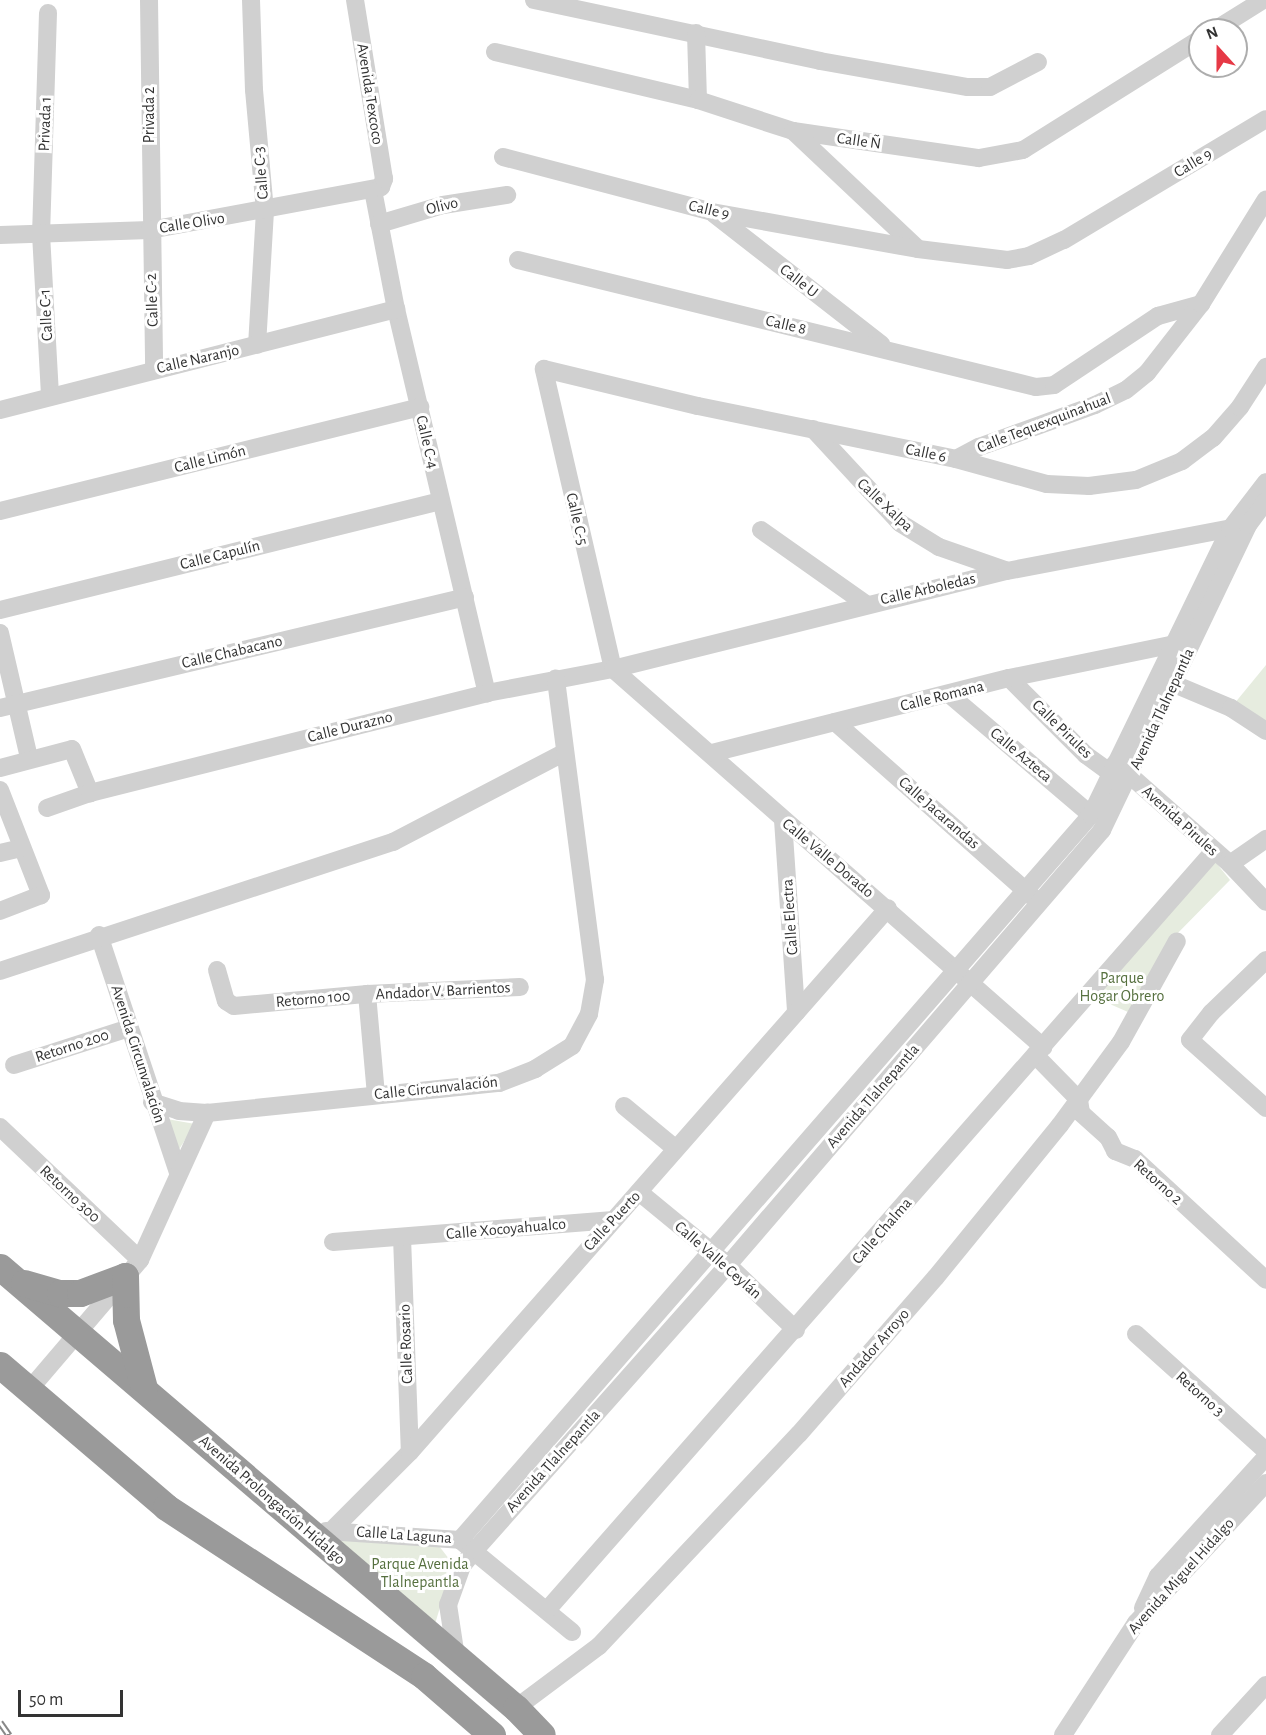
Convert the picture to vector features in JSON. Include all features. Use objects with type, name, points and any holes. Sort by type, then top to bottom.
[{"type":"highway","points":[[9,1274],[60,1293],[80,1293],[132,1268]]},
{"type":"highway","points":[[132,1268],[126,1320],[144,1389]]},
{"type":"highway","name":"Avenida Prolongación Hidalgo","points":[[9,1274],[144,1389],[321,1532],[456,1657],[516,1708],[542,1735]]},
{"type":"highway","points":[[0,1365],[166,1507],[424,1676],[492,1735]]},
{"type":"street","name":"Privada 2","points":[[149,0],[150,230]]},
{"type":"street","name":"Calle C-3","points":[[251,0],[254,90],[265,211],[257,345]]},
{"type":"street","name":"Avenida Texcoco","points":[[355,0],[384,179],[377,189]]},
{"type":"street","points":[[534,0],[968,87],[1000,83],[1038,62]]},
{"type":"street","points":[[1234,18],[1263,0]]},
{"type":"street","name":"Privada 1","points":[[41,234],[48,13]]},
{"type":"street","points":[[696,33],[698,100]]},
{"type":"street","name":"Calle Ñ","points":[[495,52],[698,100],[793,131],[995,158],[1030,146],[1188,47]]},
{"type":"street","name":"Calle 9","points":[[503,157],[712,212],[918,249],[1007,260],[1048,249],[1266,119]]},
{"type":"street","points":[[793,131],[918,249]]},
{"type":"street","name":"Calle Olivo","points":[[0,235],[150,230],[377,189]]},
{"type":"street","name":"Calle C-4","points":[[377,189],[379,224],[396,309],[487,693]]},
{"type":"street","name":"Olivo","points":[[379,224],[443,205],[507,195]]},
{"type":"street","name":"Calle Tequexquinahual","points":[[956,459],[1126,390],[1162,359],[1201,304],[1266,199]]},
{"type":"street","name":"Calle U","points":[[712,212],[887,349]]},
{"type":"street","name":"Calle C-2","points":[[150,230],[154,369]]},
{"type":"street","name":"Calle C-1","points":[[41,234],[50,396]]},
{"type":"street","name":"Calle 8","points":[[518,260],[1036,387],[1054,385]]},
{"type":"street","name":"Calle Tequexquinahual","points":[[1054,385],[1158,316],[1201,304]]},
{"type":"street","name":"Calle Naranjo","points":[[0,410],[396,309]]},
{"type":"street","name":"Calle 6","points":[[544,369],[698,406],[956,459],[1047,483],[1089,486],[1136,480],[1182,461],[1213,438],[1240,407],[1266,367]]},
{"type":"street","name":"Calle C-5","points":[[544,369],[613,669]]},
{"type":"street","name":"Calle Limón","points":[[0,511],[420,407]]},
{"type":"street","name":"Calle Xalpa","points":[[813,429],[900,523],[939,547],[1006,571]]},
{"type":"street","name":"Avenida Tlalnepantla","points":[[467,1545],[728,1265],[965,976],[1027,891],[1091,815],[1174,644],[1266,482]]},
{"type":"street","name":"Calle Capulín","points":[[0,610],[441,501]]},
{"type":"street","name":"Avenida Tlalnepantla","points":[[456,1657],[448,1605],[467,1545],[709,1250],[965,976],[1041,904],[1102,830],[1174,684],[1239,527],[1266,501]]},
{"type":"street","name":"Calle Arboledas","points":[[613,669],[866,604],[1006,571],[1239,527]]},
{"type":"street","points":[[761,530],[866,604]]},
{"type":"street","name":"Calle Chabacano","points":[[8,706],[465,597]]},
{"type":"street","points":[[0,633],[8,706],[29,758]]},
{"type":"street","name":"Calle Romana","points":[[712,753],[950,695],[1009,678],[1174,644]]},
{"type":"street","name":"Calle Durazno","points":[[47,808],[90,793],[487,693],[613,669]]},
{"type":"street","name":"Calle Valle Dorado","points":[[613,669],[712,753],[783,820],[965,976],[1039,1051]]},
{"type":"street","name":"Calle Pirules","points":[[1009,678],[1086,755],[1108,771],[1116,763]]},
{"type":"street","name":"Calle Circunvalación","points":[[152,1102],[179,1111],[207,1113],[499,1083],[555,1059],[572,1046],[583,1031],[595,980],[556,679]]},
{"type":"street","points":[[1174,684],[1231,708],[1266,731]]},
{"type":"street","name":"Calle Azteca","points":[[950,695],[1091,815]]},
{"type":"street","name":"Calle Jacarandas","points":[[835,722],[1041,904]]},
{"type":"street","points":[[0,768],[29,758],[72,748],[90,793]]},
{"type":"street","points":[[0,971],[99,935],[393,842],[565,752]]},
{"type":"street","name":"Avenida Pirules","points":[[1116,763],[1213,852],[1230,864],[1266,902]]},
{"type":"street","points":[[0,790],[41,895],[0,911]]},
{"type":"street","name":"Calle Electra","points":[[783,820],[796,1013]]},
{"type":"street","points":[[1230,864],[1266,839]]},
{"type":"street","points":[[0,853],[21,848]]},
{"type":"street","name":"Calle Chalma","points":[[548,1609],[796,1330],[1213,852]]},
{"type":"street","name":"Calle Puerto","points":[[321,1532],[410,1452],[610,1220],[639,1192],[888,908]]},
{"type":"street","name":"Avenida Circunvalación","points":[[99,935],[152,1102],[178,1173]]},
{"type":"street","name":"Andador Arroyo","points":[[516,1708],[598,1646],[799,1434],[936,1277],[1079,1100],[1121,1042],[1177,941]]},
{"type":"street","points":[[1266,960],[1211,1013],[1190,1040],[1266,1108]]},
{"type":"street","name":"Retorno 100","points":[[217,970],[229,1005],[367,994],[376,1095]]},
{"type":"street","name":"Andador V. Barrientos","points":[[367,994],[520,987]]},
{"type":"street","name":"Retorno 200","points":[[14,1065],[129,1028]]},
{"type":"street","name":"Retorno 2","points":[[1039,1051],[1079,1100],[1081,1113],[1108,1137],[1115,1151],[1135,1159],[1266,1280]]},
{"type":"street","points":[[624,1106],[676,1149]]},
{"type":"street","points":[[29,1390],[132,1268],[207,1113]]},
{"type":"street","name":"Retorno 300","points":[[0,1127],[132,1268]]},
{"type":"street","name":"Calle Valle Ceylán","points":[[639,1192],[728,1265],[796,1330]]},
{"type":"street","name":"Calle Xocoyahualco","points":[[333,1242],[610,1220]]},
{"type":"street","name":"Calle Rosario","points":[[402,1237],[410,1452]]},
{"type":"street","name":"Retorno 3","points":[[1137,1334],[1266,1451]]},
{"type":"street","points":[[1136,1623],[1158,1576],[1266,1457]]},
{"type":"street","name":"Avenida Miguel Hidalgo","points":[[1063,1735],[1136,1623],[1266,1482]]},
{"type":"street","name":"Calle La Laguna","points":[[321,1532],[467,1545],[548,1609],[572,1632]]},
{"type":"street","points":[[1220,1735],[1266,1685]]},
{"type":"green space","points":[[1266,665],[1266,725],[1234,704]]},
{"type":"green space","name":"Parque Hogar Obrero","points":[[1213,859],[1230,880],[1172,939],[1128,1012],[1112,1005],[1093,988]]},
{"type":"green space","points":[[167,1119],[195,1124],[178,1151]]},
{"type":"green space","name":"Parque Avenida Tlalnepantla","points":[[331,1536],[439,1546],[453,1564],[435,1624]]},
{"type":"railway","points":[[0,1722],[9,1735]]}]
